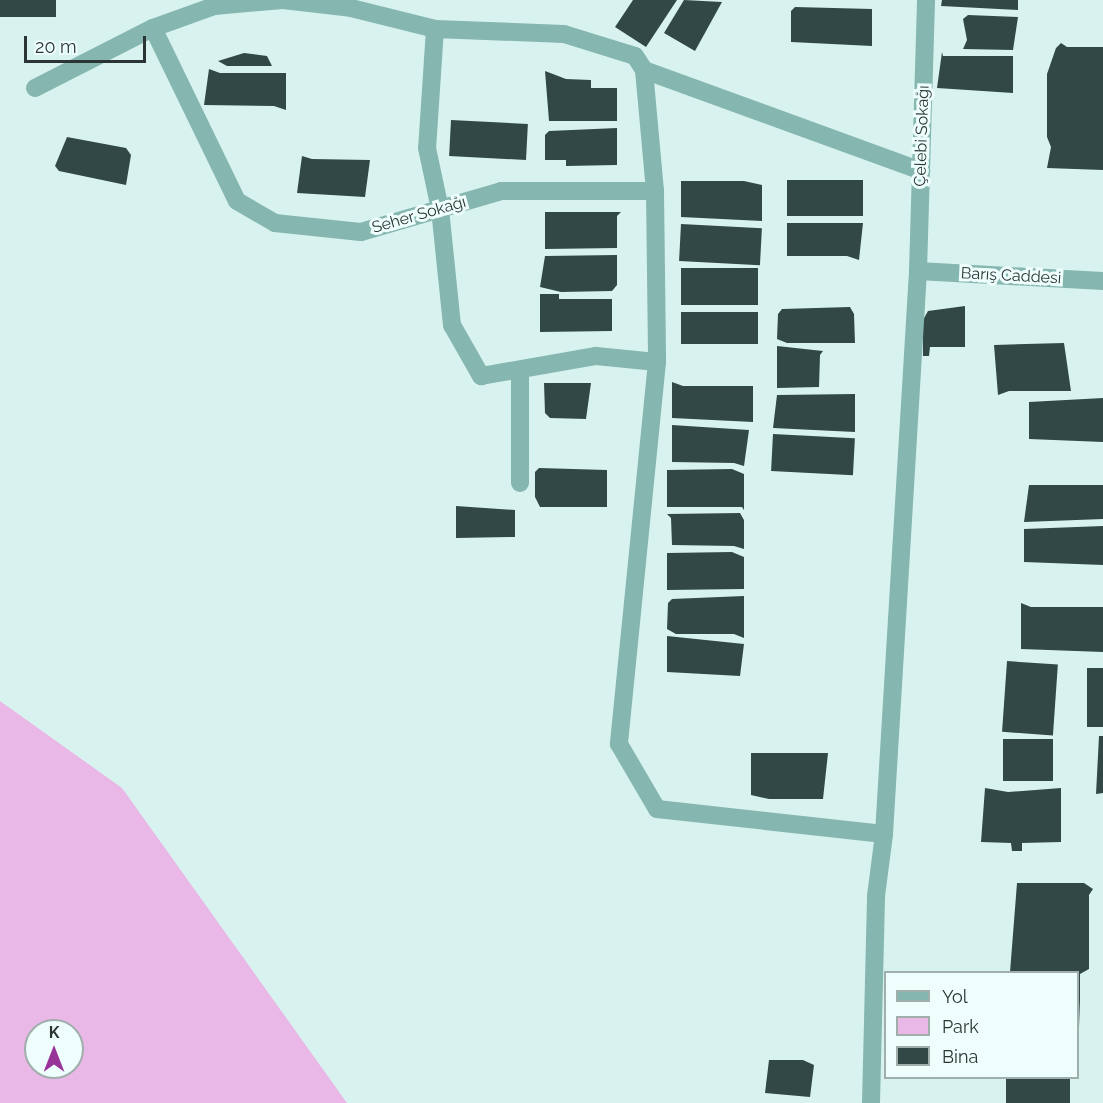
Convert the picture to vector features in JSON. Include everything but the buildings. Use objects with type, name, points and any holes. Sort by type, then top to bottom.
[{"type":"street","points":[[35,87],[153,28],[214,6],[282,0],[351,8],[435,29],[564,33],[635,56],[644,70],[655,191],[657,362],[619,744],[657,809],[884,834]]},
{"type":"street","name":"Çelebi Sokağı","points":[[871,1103],[876,896],[884,834],[918,271],[926,0]]},
{"type":"street","name":"Seher Sokağı","points":[[153,28],[237,201],[275,222],[361,232],[501,191],[655,191]]},
{"type":"street","points":[[435,29],[427,148],[440,209],[452,325],[481,376],[596,356],[657,362]]},
{"type":"street","points":[[644,70],[921,171]]},
{"type":"street","name":"Barış Caddesi","points":[[918,271],[1103,281]]},
{"type":"street","points":[[520,370],[520,483]]},
{"type":"green space","points":[[0,701],[122,788],[347,1103],[0,1103]]}]
